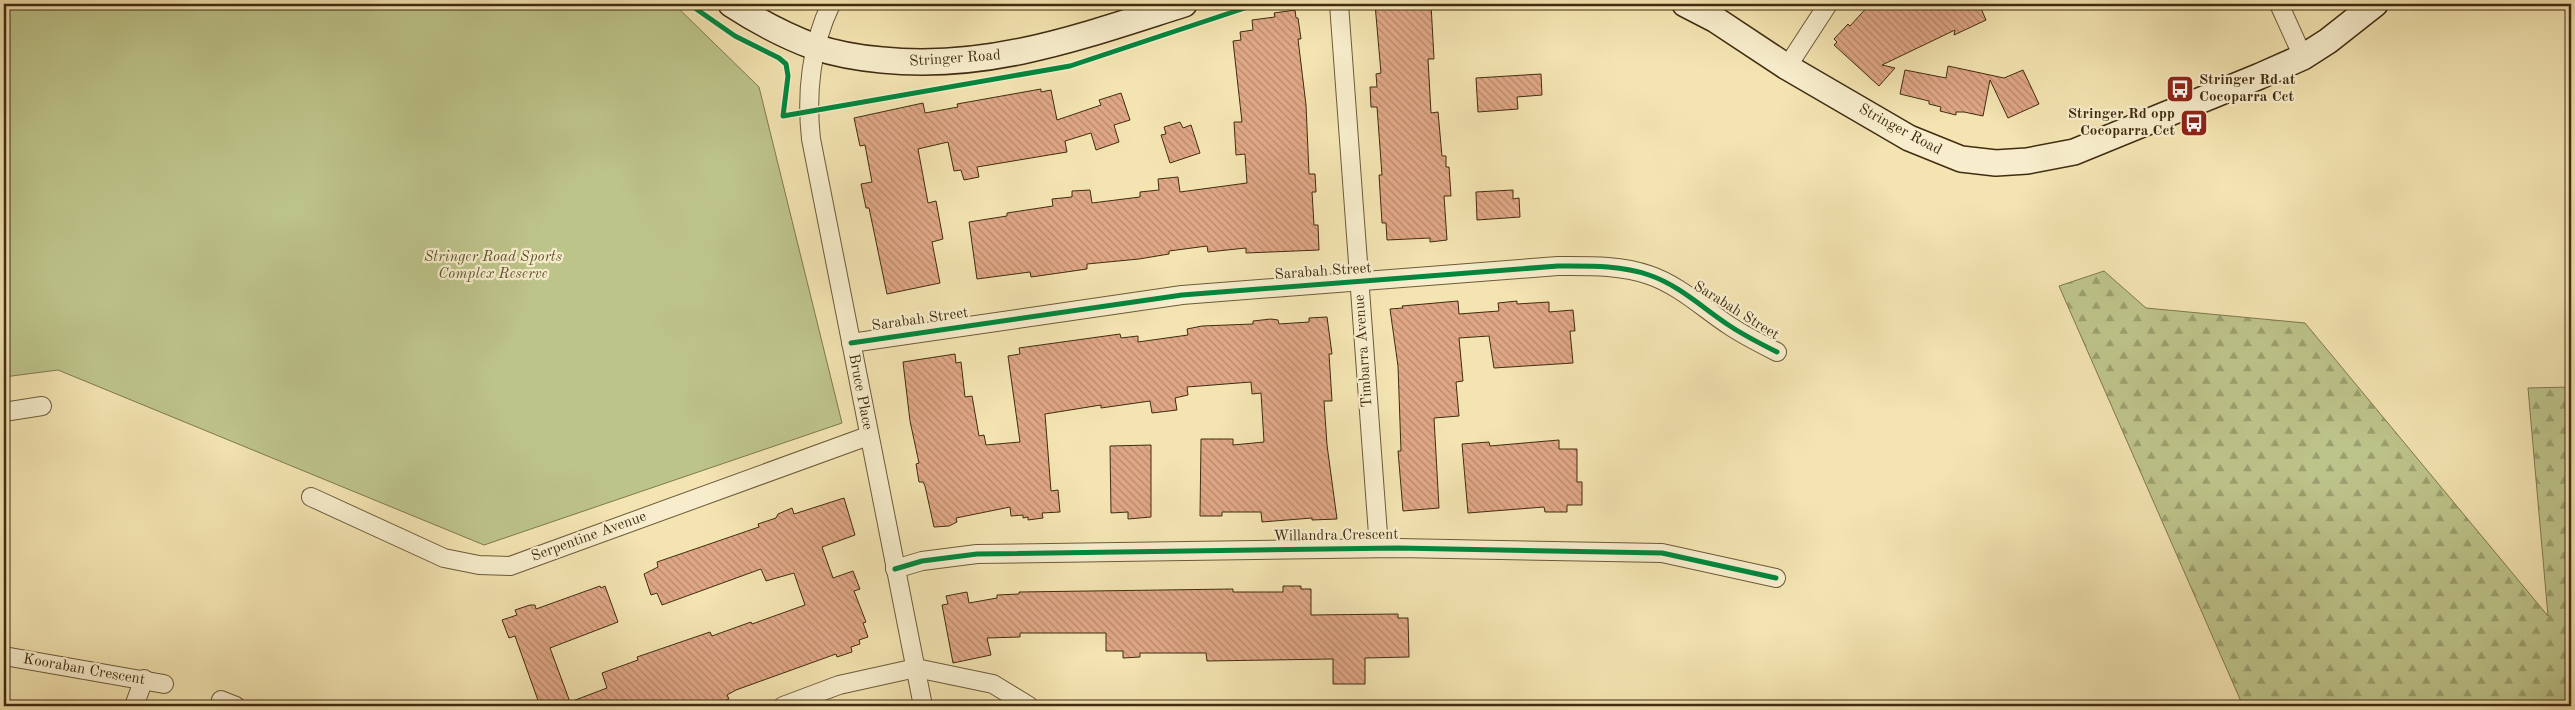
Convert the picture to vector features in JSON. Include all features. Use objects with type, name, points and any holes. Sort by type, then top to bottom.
[{"type":"street","name":"Stringer Road","points":[[731,4],[789,36],[817,48],[857,57],[919,64],[974,60],[1047,47],[1184,4]]},
{"type":"street","name":"Bruce Place","points":[[831,4],[824,18],[809,95],[811,139],[868,436],[923,706]]},
{"type":"street","name":"Timbarra Avenue","points":[[1340,4],[1379,548]]},
{"type":"street","name":"Stringer Road","points":[[1685,4],[1716,20],[1787,67],[1909,138],[1943,154],[1961,159],[2004,163],[2043,159],[2074,152],[2302,57],[2350,25],[2374,4]]},
{"type":"street","points":[[1787,67],[1828,4]]},
{"type":"street","points":[[2279,4],[2302,57]]},
{"type":"street","name":"Sarabah Street","points":[[851,343],[1182,295],[1558,266],[1622,268],[1650,275],[1673,287],[1731,327],[1777,352]]},
{"type":"street","points":[[4,412],[42,406]]},
{"type":"street","name":"Serpentine Avenue","points":[[312,497],[444,558],[479,565],[510,566],[868,436]]},
{"type":"street","name":"Willandra Crescent","points":[[895,569],[922,562],[977,554],[1379,548],[1662,553],[1776,578]]},
{"type":"street","name":"Kooraban Crescent","points":[[4,656],[164,684]]},
{"type":"street","points":[[783,706],[810,702],[840,686],[916,668],[993,684],[1029,706]]},
{"type":"street","points":[[134,706],[144,679]]},
{"type":"green space","name":"Stringer Road Sports Complex Reserve","points":[[4,4],[674,4],[759,87],[842,423],[484,545],[58,370],[4,377]]},
{"type":"green space","points":[[2104,271],[2146,308],[2305,323],[2548,616],[2528,388],[2571,387],[2571,706],[2243,706],[2059,286]]},
{"type":"building","points":[[1375,4],[1431,4],[1434,59],[1428,59],[1431,113],[1438,112],[1442,156],[1446,156],[1446,167],[1449,167],[1451,196],[1444,196],[1447,240],[1430,242],[1430,238],[1387,240],[1386,223],[1382,223],[1379,175],[1382,175],[1377,107],[1371,107],[1370,87],[1377,87],[1376,74],[1381,73]]},
{"type":"building","points":[[1870,4],[1979,4],[1986,20],[1954,35],[1955,30],[1882,65],[1895,68],[1879,86],[1834,45],[1837,42],[1834,39],[1848,24],[1850,26]]},
{"type":"building","points":[[1295,10],[1301,39],[1298,39],[1306,105],[1309,174],[1315,174],[1316,192],[1312,192],[1314,225],[1318,225],[1319,250],[1246,253],[1246,248],[1208,252],[1207,246],[1169,251],[1169,254],[1139,259],[1087,264],[1087,269],[1031,277],[1030,272],[977,279],[969,222],[1007,216],[1007,213],[1053,206],[1052,199],[1072,197],[1072,191],[1090,190],[1092,203],[1140,197],[1140,192],[1159,190],[1158,179],[1178,177],[1180,192],[1247,183],[1245,154],[1236,155],[1234,122],[1242,122],[1233,41],[1241,40],[1240,32],[1253,30],[1252,20],[1275,17],[1274,13]]},
{"type":"building","points":[[1948,66],[2004,78],[2023,70],[2039,104],[2008,118],[1990,80],[1983,116],[1964,112],[1956,112],[1956,115],[1940,111],[1941,107],[1929,104],[1929,101],[1900,94],[1905,70],[1946,78]]},
{"type":"building","points":[[1541,74],[1542,95],[1517,97],[1518,109],[1478,112],[1476,78]]},
{"type":"building","points":[[1041,89],[1041,92],[1051,90],[1057,120],[1101,105],[1099,100],[1121,93],[1130,120],[1114,125],[1119,142],[1096,150],[1091,133],[1065,141],[1067,152],[977,167],[979,177],[964,180],[961,170],[954,171],[948,142],[918,149],[928,203],[936,201],[943,239],[932,242],[940,283],[887,294],[869,208],[866,208],[861,184],[872,182],[865,145],[860,146],[854,118],[923,103],[925,113],[958,107],[957,104]]},
{"type":"building","points":[[1180,122],[1183,128],[1191,125],[1200,153],[1170,163],[1161,135],[1166,134],[1164,127]]},
{"type":"building","points":[[1513,190],[1513,199],[1519,198],[1520,217],[1477,220],[1476,192]]},
{"type":"building","points":[[1458,301],[1459,314],[1499,311],[1498,303],[1517,301],[1517,304],[1549,302],[1549,312],[1573,310],[1575,331],[1570,331],[1573,363],[1494,368],[1489,336],[1459,338],[1463,381],[1456,382],[1459,416],[1434,418],[1439,508],[1403,511],[1398,451],[1401,451],[1398,366],[1390,309],[1403,308],[1402,306]]},
{"type":"building","points":[[1327,317],[1332,354],[1329,354],[1332,401],[1324,401],[1327,445],[1337,519],[1312,520],[1312,518],[1262,522],[1261,512],[1222,512],[1222,516],[1200,516],[1201,439],[1233,439],[1233,445],[1264,442],[1261,393],[1252,394],[1251,382],[1187,387],[1188,395],[1175,398],[1177,410],[1152,413],[1150,401],[1101,408],[1101,405],[1045,414],[1051,491],[1058,490],[1060,512],[1042,513],[1043,518],[1028,520],[1028,517],[1023,518],[1023,515],[1011,516],[1010,507],[956,518],[957,522],[949,526],[934,527],[925,486],[923,482],[919,482],[916,464],[919,463],[910,421],[903,362],[955,354],[956,363],[961,362],[965,397],[972,396],[979,436],[984,435],[986,445],[1020,442],[1008,356],[1020,354],[1019,348],[1120,334],[1121,338],[1138,336],[1138,342],[1188,335],[1187,329],[1202,326],[1253,324],[1253,321],[1271,319],[1278,320],[1279,324],[1309,322],[1309,318]]},
{"type":"building","points":[[1559,440],[1559,449],[1577,449],[1577,482],[1582,482],[1582,505],[1567,505],[1567,512],[1545,512],[1544,507],[1468,513],[1462,444],[1489,442],[1490,446]]},
{"type":"building","points":[[1151,445],[1151,517],[1128,519],[1128,512],[1111,513],[1110,446]]},
{"type":"building","points":[[844,498],[855,535],[822,547],[833,578],[853,571],[860,589],[854,591],[866,622],[863,623],[868,637],[859,640],[860,644],[851,647],[852,652],[837,657],[836,654],[736,690],[727,695],[729,699],[710,706],[540,706],[515,636],[509,638],[502,620],[517,615],[515,610],[530,605],[535,605],[536,609],[600,586],[601,588],[605,586],[618,622],[550,648],[570,702],[607,688],[602,673],[638,660],[637,657],[710,632],[712,636],[751,622],[752,624],[805,605],[794,573],[766,581],[761,569],[662,605],[657,593],[651,595],[644,574],[658,567],[657,562],[759,527],[758,524],[776,518],[778,514],[792,508],[794,514]]},
{"type":"building","points":[[1283,586],[1301,586],[1301,589],[1311,589],[1311,615],[1398,614],[1398,618],[1408,618],[1409,657],[1365,658],[1365,684],[1333,684],[1333,659],[1207,661],[1206,653],[1140,653],[1140,657],[1123,658],[1123,651],[1106,651],[1106,633],[1020,633],[1020,637],[987,638],[991,655],[953,663],[942,605],[948,604],[946,596],[967,592],[969,603],[997,598],[997,595],[1019,594],[1019,592],[1233,589],[1233,592],[1283,592]]},
{"type":"cycle path","points":[[689,4],[735,36],[779,58],[786,64],[788,76],[783,116],[1070,66],[1257,4]]},
{"type":"cycle path","points":[[851,343],[1182,295],[1558,266],[1581,266],[1627,269],[1660,279],[1681,291],[1736,330],[1777,352]]},
{"type":"cycle path","points":[[895,569],[922,561],[977,554],[1398,548],[1662,553],[1776,578]]},
{"type":"place","name":"Stringer Rd at Cocoparra Cct","points":[[2180,89]]},
{"type":"place","name":"Stringer Rd opp Cocoparra Cct","points":[[2194,123]]}]
